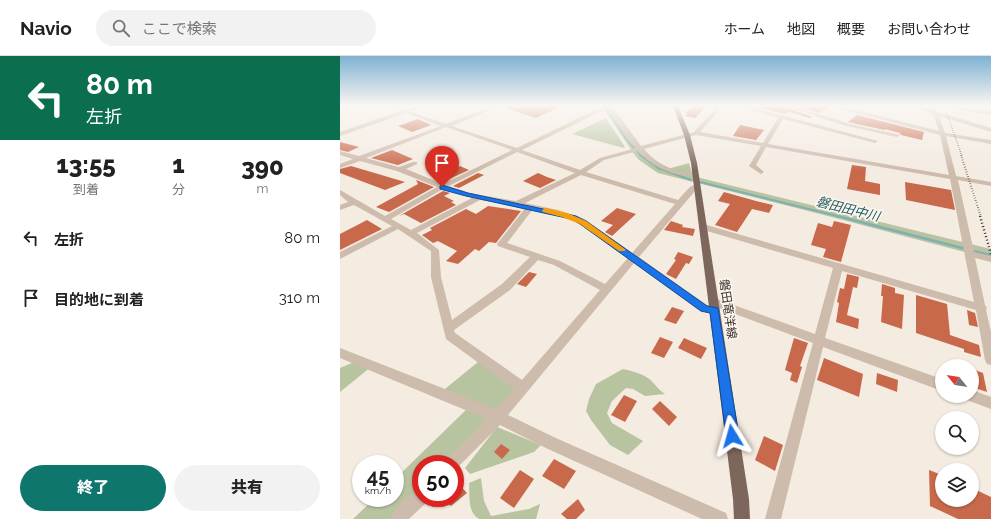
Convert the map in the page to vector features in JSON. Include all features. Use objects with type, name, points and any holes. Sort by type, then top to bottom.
[{"type":"main road","name":"磐田竜洋線","points":[[687,128],[691,134],[741,499],[742,519]]},
{"type":"street","points":[[340,134],[359,128]]},
{"type":"street","points":[[340,166],[443,128]]},
{"type":"street","points":[[452,128],[580,172],[679,203]]},
{"type":"street","points":[[385,219],[442,187],[564,128]]},
{"type":"street","points":[[619,128],[635,149],[654,163],[665,169],[682,174],[696,174]]},
{"type":"street","points":[[691,134],[698,128]]},
{"type":"street","points":[[761,172],[752,166],[775,128]]},
{"type":"street","points":[[821,128],[875,141]]},
{"type":"street","points":[[862,128],[897,135]]},
{"type":"street","points":[[917,128],[943,134],[991,142]]},
{"type":"street","points":[[941,128],[971,254],[991,360]]},
{"type":"street","points":[[516,204],[571,178],[602,159],[691,134],[991,184]]},
{"type":"street","points":[[340,153],[400,169],[442,187],[479,197],[561,214],[583,222],[705,309],[714,306],[819,340],[935,382]]},
{"type":"street","points":[[400,169],[415,163]]},
{"type":"street","points":[[461,455],[498,417],[607,289],[632,257],[679,203],[692,189],[697,186]]},
{"type":"street","points":[[340,192],[354,202],[411,233],[435,250],[436,277],[450,336],[523,388]]},
{"type":"street","points":[[411,233],[479,197]]},
{"type":"street","points":[[340,208],[354,202]]},
{"type":"street","points":[[530,207],[501,244],[557,263],[607,289]]},
{"type":"street","points":[[340,256],[398,226]]},
{"type":"street","points":[[703,227],[982,308]]},
{"type":"street","points":[[971,254],[991,260]]},
{"type":"street","points":[[448,328],[506,287],[536,256]]},
{"type":"street","points":[[773,519],[838,266]]},
{"type":"street","points":[[340,353],[498,417],[553,444],[720,519]]},
{"type":"street","points":[[979,399],[991,403]]},
{"type":"street","points":[[398,519],[412,505]]},
{"type":"green space","points":[[586,128],[612,128],[625,147],[624,148],[572,134]]},
{"type":"green space","points":[[616,128],[623,128],[634,145],[664,170],[689,163],[692,174],[696,177],[991,249],[991,259],[658,173],[639,160]]},
{"type":"green space","points":[[359,360],[372,366],[340,392],[340,368]]},
{"type":"green space","points":[[478,362],[516,388],[453,455],[420,455],[470,406],[440,393]]},
{"type":"green space","points":[[623,369],[636,372],[648,378],[660,391],[665,394],[645,396],[633,389],[626,388],[612,401],[607,413],[612,423],[643,441],[628,455],[610,445],[586,411],[589,399],[596,384]]},
{"type":"green space","points":[[497,427],[541,445],[534,452],[470,474],[465,468]]},
{"type":"green space","points":[[412,462],[412,497],[404,505],[404,470]]},
{"type":"green space","points":[[481,478],[484,501],[491,516],[529,509],[540,504],[536,519],[479,519],[475,516],[471,508],[469,483]]},
{"type":"green space","points":[[366,507],[402,507],[390,519],[353,519]]},
{"type":"building","points":[[402,128],[424,128],[412,132]]},
{"type":"building","points":[[738,128],[753,128],[764,130],[756,140],[733,136]]},
{"type":"building","points":[[874,128],[907,128],[924,132],[922,140]]},
{"type":"building","points":[[340,142],[359,147],[348,152],[340,150]]},
{"type":"building","points":[[392,150],[413,159],[398,165],[371,158]]},
{"type":"building","points":[[852,165],[866,167],[865,181],[880,184],[880,195],[847,189]]},
{"type":"building","points":[[351,166],[405,182],[385,190],[340,173],[340,169]]},
{"type":"building","points":[[460,166],[469,170],[443,182],[433,179]]},
{"type":"building","points":[[478,173],[484,175],[459,188],[453,186]]},
{"type":"building","points":[[538,173],[556,180],[540,188],[523,181]]},
{"type":"building","points":[[416,180],[434,187],[389,212],[376,207],[418,184]]},
{"type":"building","points":[[905,182],[951,190],[955,210],[906,200]]},
{"type":"building","points":[[443,191],[450,193],[444,196],[454,201],[451,202],[456,205],[421,223],[404,214],[399,216]]},
{"type":"building","points":[[724,192],[773,205],[769,213],[752,209],[737,232],[715,225],[730,204],[718,201]]},
{"type":"building","points":[[488,206],[521,211],[496,243],[489,242],[479,251],[475,249],[458,264],[446,261],[457,251],[438,241],[433,243],[422,235],[432,230],[430,228],[466,209],[476,214]]},
{"type":"building","points":[[617,208],[636,214],[612,236],[605,232],[613,225],[601,221]]},
{"type":"building","points":[[367,220],[382,229],[340,250],[340,234]]},
{"type":"building","points":[[671,221],[683,225],[682,227],[695,229],[693,236],[664,230]]},
{"type":"building","points":[[834,221],[851,225],[841,262],[823,257],[826,249],[811,245],[818,223],[832,227]]},
{"type":"building","points":[[678,252],[693,257],[689,264],[686,263],[676,279],[666,274],[676,260],[674,259]]},
{"type":"building","points":[[529,272],[537,274],[526,287],[517,284]]},
{"type":"building","points":[[847,274],[859,277],[857,288],[853,287],[847,315],[859,319],[858,329],[836,322],[839,303],[837,302],[840,288],[844,289]]},
{"type":"building","points":[[882,284],[895,288],[895,293],[904,295],[902,329],[881,322],[883,296],[881,296]]},
{"type":"building","points":[[916,295],[947,304],[950,335],[979,345],[981,357],[964,352],[964,349],[916,333]]},
{"type":"building","points":[[672,307],[684,311],[676,324],[664,320]]},
{"type":"building","points":[[967,310],[975,313],[978,327],[969,325]]},
{"type":"building","points":[[660,337],[673,342],[664,358],[651,353]]},
{"type":"building","points":[[684,338],[707,348],[701,359],[678,348]]},
{"type":"building","points":[[794,338],[808,343],[800,366],[802,367],[797,383],[790,380],[792,373],[785,370]]},
{"type":"building","points":[[824,358],[863,374],[859,397],[817,380]]},
{"type":"building","points":[[979,372],[983,373],[987,392],[979,389]]},
{"type":"building","points":[[877,373],[898,380],[897,392],[876,384]]},
{"type":"building","points":[[624,395],[637,401],[625,422],[611,415]]},
{"type":"building","points":[[660,401],[677,417],[669,426],[652,409]]},
{"type":"building","points":[[764,436],[783,445],[775,471],[755,460]]},
{"type":"building","points":[[501,444],[510,450],[502,459],[494,452]]},
{"type":"building","points":[[554,459],[576,471],[564,489],[542,476]]},
{"type":"building","points":[[520,470],[534,479],[514,508],[500,498]]},
{"type":"building","points":[[929,470],[935,472],[935,507],[979,507],[979,491],[991,497],[991,519],[958,519],[930,506]]},
{"type":"building","points":[[578,499],[585,510],[576,519],[567,519],[561,514]]},
{"type":"waterway","name":"磐田田中川","points":[[618,128],[640,155]]},
{"type":"waterway","name":"磐田田中川","points":[[640,155],[658,168],[691,180]]},
{"type":"waterway","name":"磐田田中川","points":[[700,182],[838,216]]},
{"type":"waterway","name":"磐田田中川","points":[[838,216],[966,249]]},
{"type":"waterway","name":"磐田田中川","points":[[972,251],[991,255]]},
{"type":"railway","points":[[952,128],[962,156]]},
{"type":"railway","points":[[961,155],[981,217]]},
{"type":"railway","points":[[980,216],[991,254]]},
{"type":"slow traffic","points":[[546,210],[583,222],[622,250]]},
{"type":"route","points":[[442,187],[466,194],[555,212],[583,222],[705,309],[715,310],[732,436]]}]
